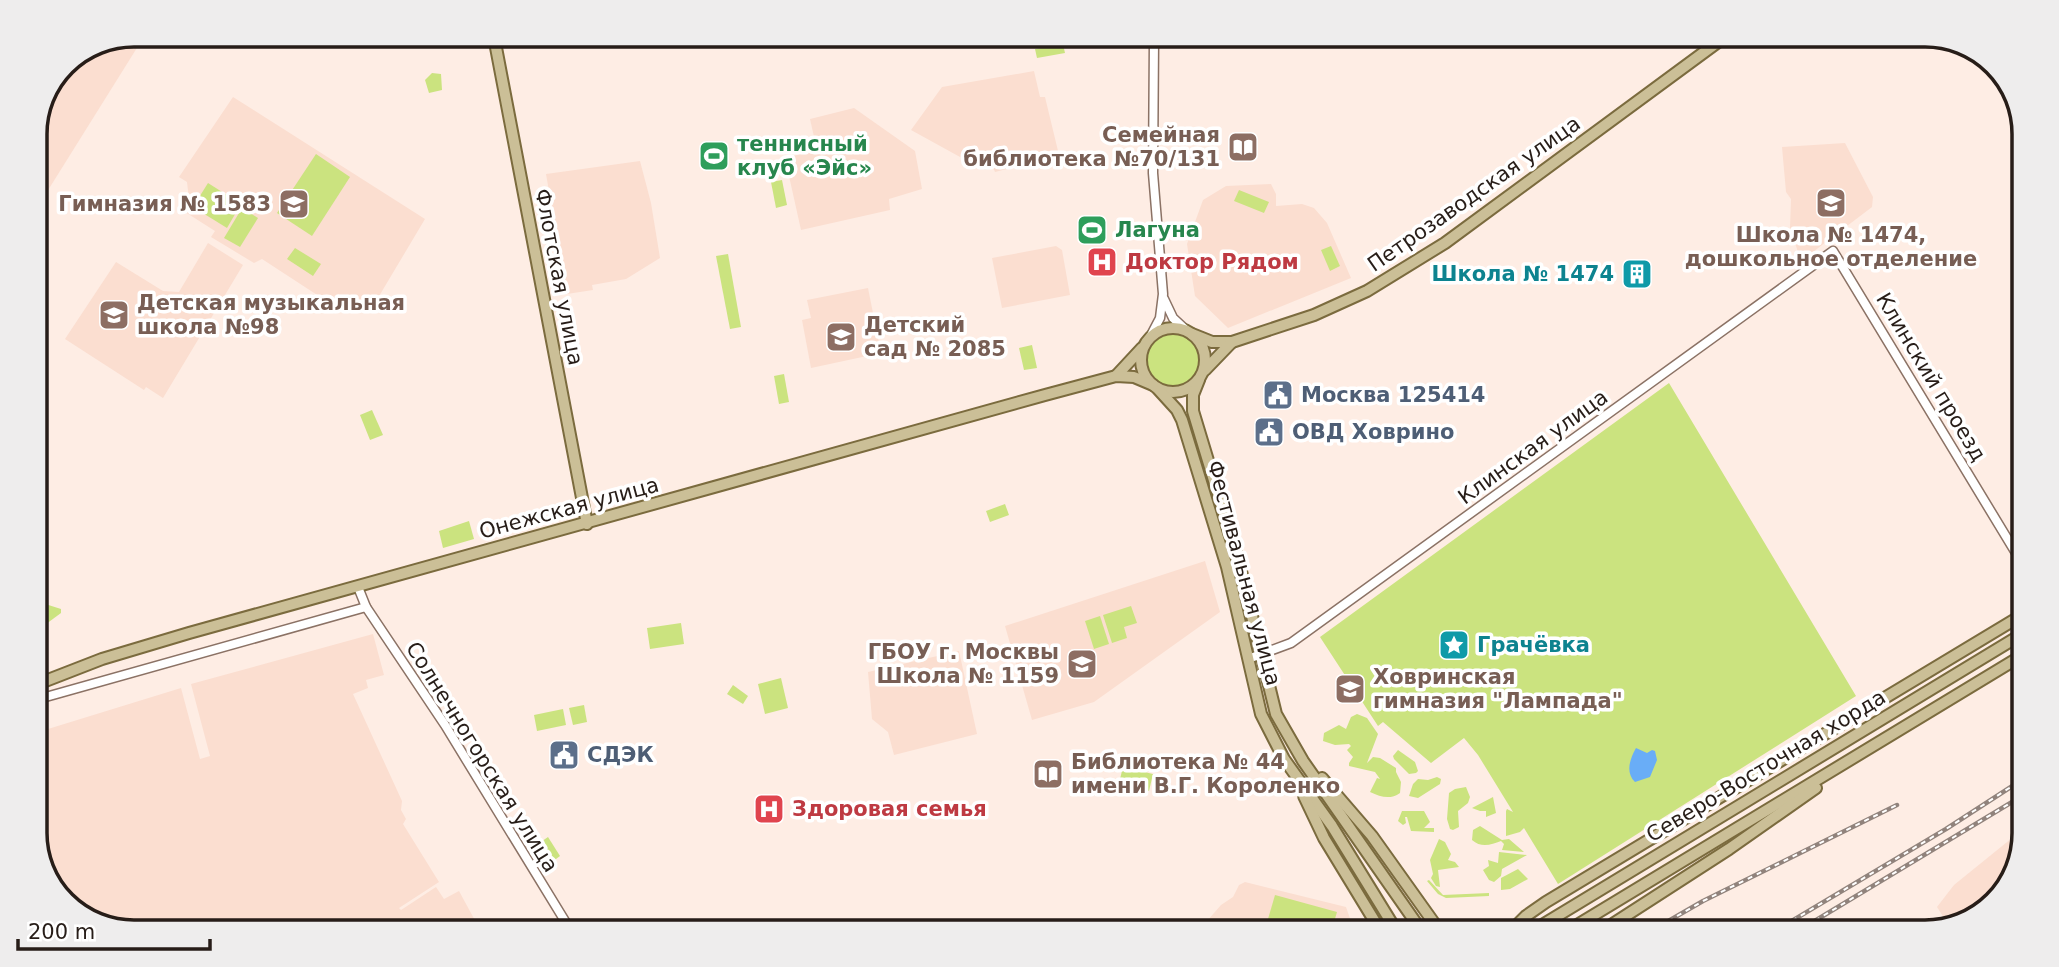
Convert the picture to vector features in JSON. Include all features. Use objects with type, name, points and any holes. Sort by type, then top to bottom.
[{"type":"main road","name":"Флотская улица","points":[[496,47],[587,524]]},
{"type":"main road","name":"Петрозаводская улица","points":[[1189,332],[1212,342],[1232,342],[1335,307],[1389,279],[1445,243],[1711,47]]},
{"type":"main road","points":[[1116,376],[1147,341],[1167,328],[1189,332],[1199,340],[1205,355],[1201,376],[1193,386],[1181,391],[1172,392],[1155,387],[1141,367],[1141,355],[1147,341]]},
{"type":"main road","name":"Петрозаводская улица","points":[[1201,376],[1232,342]]},
{"type":"main road","name":"Онежская улица","points":[[47,680],[102,659],[1116,376],[1134,377],[1155,387]]},
{"type":"main road","name":"Фестивальная улица","points":[[1201,376],[1193,395],[1193,411],[1236,552],[1276,714],[1286,735],[1352,821]]},
{"type":"main road","name":"Фестивальная улица","points":[[1155,387],[1177,410],[1182,420],[1227,567],[1261,714],[1290,769]]},
{"type":"main road","points":[[1522,920],[1546,902],[2012,622]]},
{"type":"main road","name":"Северо-Восточная хорда","points":[[1551,920],[2012,640]]},
{"type":"main road","name":"Северо-Восточная хорда","points":[[1586,920],[2012,662]]},
{"type":"main road","points":[[1619,920],[1729,849],[1864,753]]},
{"type":"main road","points":[[1290,769],[1335,832],[1390,920]]},
{"type":"main road","points":[[1290,769],[1324,838],[1374,920]]},
{"type":"main road","points":[[1352,821],[1431,920]]},
{"type":"main road","points":[[1352,821],[1415,920]]},
{"type":"main road","points":[[1540,920],[1614,882]]},
{"type":"street","points":[[1147,341],[1160,318],[1163,294],[1153,173],[1154,47]]},
{"type":"street","name":"Клинский проезд","points":[[1833,251],[2012,545]]},
{"type":"street","name":"Клинская улица","points":[[1248,659],[1285,646],[1301,636],[1833,251]]},
{"type":"street","points":[[1163,294],[1173,318],[1189,332]]},
{"type":"street","name":"Солнечногорская улица","points":[[358,587],[366,607],[451,735],[564,920]]},
{"type":"street","points":[[47,697],[366,607]]},
{"type":"shaded area","points":[[138,47],[47,192],[47,129],[54,101],[62,86],[86,62],[101,54]]},
{"type":"shaded area","points":[[1034,71],[1040,97],[1045,97],[1059,155],[995,172],[992,165],[980,168],[911,130],[942,87]]},
{"type":"shaded area","name":"Гимназия № 1583","points":[[233,97],[425,219],[369,313],[338,294],[331,304],[262,259],[254,263],[211,237],[215,231],[182,210],[189,199],[187,182],[179,177]]},
{"type":"shaded area","points":[[854,108],[915,151],[922,189],[889,199],[890,210],[801,230],[785,158],[817,150],[810,119]]},
{"type":"shaded area","name":"Школа № 1474, дошкольное отделение","points":[[1845,143],[1873,197],[1872,207],[1801,261],[1790,228],[1791,199],[1786,192],[1782,147]]},
{"type":"shaded area","points":[[640,161],[651,203],[660,258],[626,279],[592,285],[593,290],[567,294],[546,174]]},
{"type":"shaded area","points":[[1271,184],[1276,194],[1276,206],[1302,204],[1314,208],[1327,223],[1351,278],[1228,328],[1195,296],[1187,244],[1203,200],[1226,186]]},
{"type":"shaded area","points":[[208,243],[243,265],[163,398],[146,387],[144,390],[65,339],[116,262],[163,291],[179,292]]},
{"type":"shaded area","points":[[1056,246],[1062,250],[1070,295],[1002,308],[992,258]]},
{"type":"shaded area","name":"Детский сад № 2085","points":[[868,288],[881,353],[811,368],[802,320],[811,318],[807,300]]},
{"type":"shaded area","name":"ГБОУ г. Москвы Школа № 1159","points":[[1205,561],[1220,612],[1094,702],[1032,720],[1005,626]]},
{"type":"shaded area","points":[[373,634],[384,675],[366,680],[368,688],[353,694],[402,801],[401,810],[406,819],[403,824],[439,882],[399,908],[401,910],[436,887],[444,899],[459,891],[475,920],[134,920],[101,913],[81,902],[62,881],[49,850],[47,729],[181,688],[200,759],[210,756],[191,684]]},
{"type":"shaded area","points":[[959,651],[977,734],[894,755],[888,732],[872,719],[868,672]]},
{"type":"shaded area","points":[[2011,839],[2005,866],[1990,890],[1963,911],[1944,917],[1937,907],[1954,885]]},
{"type":"shaded area","points":[[1245,882],[1346,907],[1351,920],[1208,920],[1221,905],[1233,897],[1239,885]]},
{"type":"green space","points":[[1064,47],[1065,53],[1037,58],[1035,49]]},
{"type":"green space","points":[[432,73],[441,74],[442,90],[429,93],[425,80]]},
{"type":"green space","points":[[316,154],[350,177],[312,236],[277,213]]},
{"type":"green space","points":[[782,180],[787,205],[776,208],[771,182]]},
{"type":"green space","points":[[208,183],[241,204],[227,228],[193,207]]},
{"type":"green space","points":[[1239,190],[1269,202],[1264,213],[1234,201]]},
{"type":"green space","points":[[242,208],[258,218],[240,247],[224,238]]},
{"type":"green space","points":[[1331,246],[1340,266],[1330,271],[1321,250]]},
{"type":"green space","points":[[295,248],[321,264],[313,276],[287,259]]},
{"type":"green space","points":[[728,254],[741,327],[730,329],[716,256]]},
{"type":"green space","points":[[1173,334],[1192,342],[1200,361],[1192,380],[1173,388],[1154,380],[1146,361],[1154,342]]},
{"type":"green space","points":[[1032,345],[1037,368],[1024,370],[1019,348]]},
{"type":"green space","points":[[784,374],[789,402],[779,404],[774,376]]},
{"type":"green space","points":[[1669,383],[1856,696],[1558,884],[1524,828],[1506,836],[1506,811],[1507,809],[1513,812],[1478,755],[1464,738],[1431,763],[1383,722],[1378,726],[1320,637]]},
{"type":"green space","points":[[372,410],[383,435],[370,440],[360,415]]},
{"type":"green space","points":[[1005,504],[1009,515],[990,522],[986,511]]},
{"type":"green space","points":[[469,521],[474,539],[443,548],[439,531]]},
{"type":"green space","points":[[47,605],[61,609],[61,613],[47,623]]},
{"type":"green space","points":[[1131,606],[1137,623],[1124,627],[1127,638],[1112,643],[1103,615]]},
{"type":"green space","points":[[1100,616],[1109,644],[1094,649],[1085,621]]},
{"type":"green space","points":[[681,623],[684,644],[650,649],[647,628]]},
{"type":"green space","points":[[781,678],[788,708],[765,714],[758,684]]},
{"type":"green space","points":[[733,685],[748,696],[743,704],[727,694]]},
{"type":"green space","points":[[584,705],[587,722],[573,725],[569,708]]},
{"type":"green space","points":[[563,709],[566,725],[537,731],[534,715]]},
{"type":"green space","points":[[1357,714],[1367,718],[1378,734],[1367,763],[1373,757],[1380,758],[1396,768],[1401,782],[1400,793],[1385,797],[1370,792],[1377,778],[1380,779],[1375,772],[1349,766],[1353,757],[1347,750],[1351,746],[1349,744],[1335,745],[1323,741],[1324,733],[1339,725],[1346,729],[1351,717]]},
{"type":"green space","points":[[1398,750],[1415,762],[1418,771],[1416,773],[1409,774],[1394,759],[1393,756]]},
{"type":"green space","points":[[1123,767],[1153,774],[1149,791],[1119,783]]},
{"type":"green space","points":[[1418,779],[1441,779],[1440,784],[1418,798],[1409,796]]},
{"type":"green space","points":[[1466,787],[1470,797],[1468,803],[1458,811],[1459,827],[1450,829],[1447,819],[1449,793]]},
{"type":"green space","points":[[1493,797],[1496,813],[1486,817],[1486,811],[1472,808]]},
{"type":"green space","points":[[1402,811],[1424,811],[1430,822],[1424,828],[1434,828],[1434,832],[1411,831],[1407,817],[1403,825],[1398,821]]},
{"type":"green space","points":[[1480,826],[1502,840],[1509,839],[1524,852],[1502,850],[1504,844],[1501,841],[1486,845],[1475,843],[1472,840],[1473,830]]},
{"type":"green space","points":[[548,837],[560,856],[548,865],[535,846]]},
{"type":"green space","points":[[1439,839],[1445,842],[1451,854],[1448,860],[1459,867],[1438,870],[1440,887],[1436,886],[1431,878],[1433,874],[1430,860]]},
{"type":"green space","points":[[1499,852],[1527,855],[1502,869],[1501,876],[1494,882],[1489,880],[1483,870],[1489,866],[1488,860],[1498,863]]},
{"type":"green space","points":[[1518,869],[1528,879],[1510,889],[1501,890],[1501,878]]},
{"type":"green space","points":[[1427,881],[1443,895],[1489,893],[1489,896],[1446,898],[1438,894]]},
{"type":"green space","points":[[1275,895],[1337,912],[1335,920],[1268,919]]},
{"type":"water","points":[[1636,748],[1647,753],[1655,751],[1657,760],[1650,777],[1635,782],[1629,770]]},
{"type":"railway","points":[[1793,920],[2012,786]]},
{"type":"railway","points":[[1816,920],[2012,802]]},
{"type":"railway","points":[[1670,920],[1897,805]]},
{"type":"place","name":"Семейная библиотека №70/131","points":[[1243,147]]},
{"type":"place","name":"теннисный клуб «Эйс»","points":[[714,156]]},
{"type":"place","name":"Школа № 1474, дошкольное отделение","points":[[1831,203]]},
{"type":"place","name":"Гимназия № 1583","points":[[294,204]]},
{"type":"place","name":"Лагуна","points":[[1092,230]]},
{"type":"place","name":"Доктор Рядом","points":[[1102,262]]},
{"type":"place","name":"Школа № 1474","points":[[1637,274]]},
{"type":"place","name":"Детская музыкальная школа №98","points":[[114,315]]},
{"type":"place","name":"Детский сад № 2085","points":[[841,337]]},
{"type":"place","name":"Москва 125414","points":[[1278,395]]},
{"type":"place","name":"ОВД Ховрино","points":[[1269,432]]},
{"type":"place","name":"Грачёвка","points":[[1454,645]]},
{"type":"place","name":"ГБОУ г. Москвы Школа № 1159","points":[[1082,664]]},
{"type":"place","name":"Ховринская гимназия \"Лампада\"","points":[[1350,689]]},
{"type":"place","name":"СДЭК","points":[[564,755]]},
{"type":"place","name":"Библиотека № 44 имени В.Г. Короленко","points":[[1048,774]]},
{"type":"place","name":"Здоровая семья","points":[[769,809]]}]
